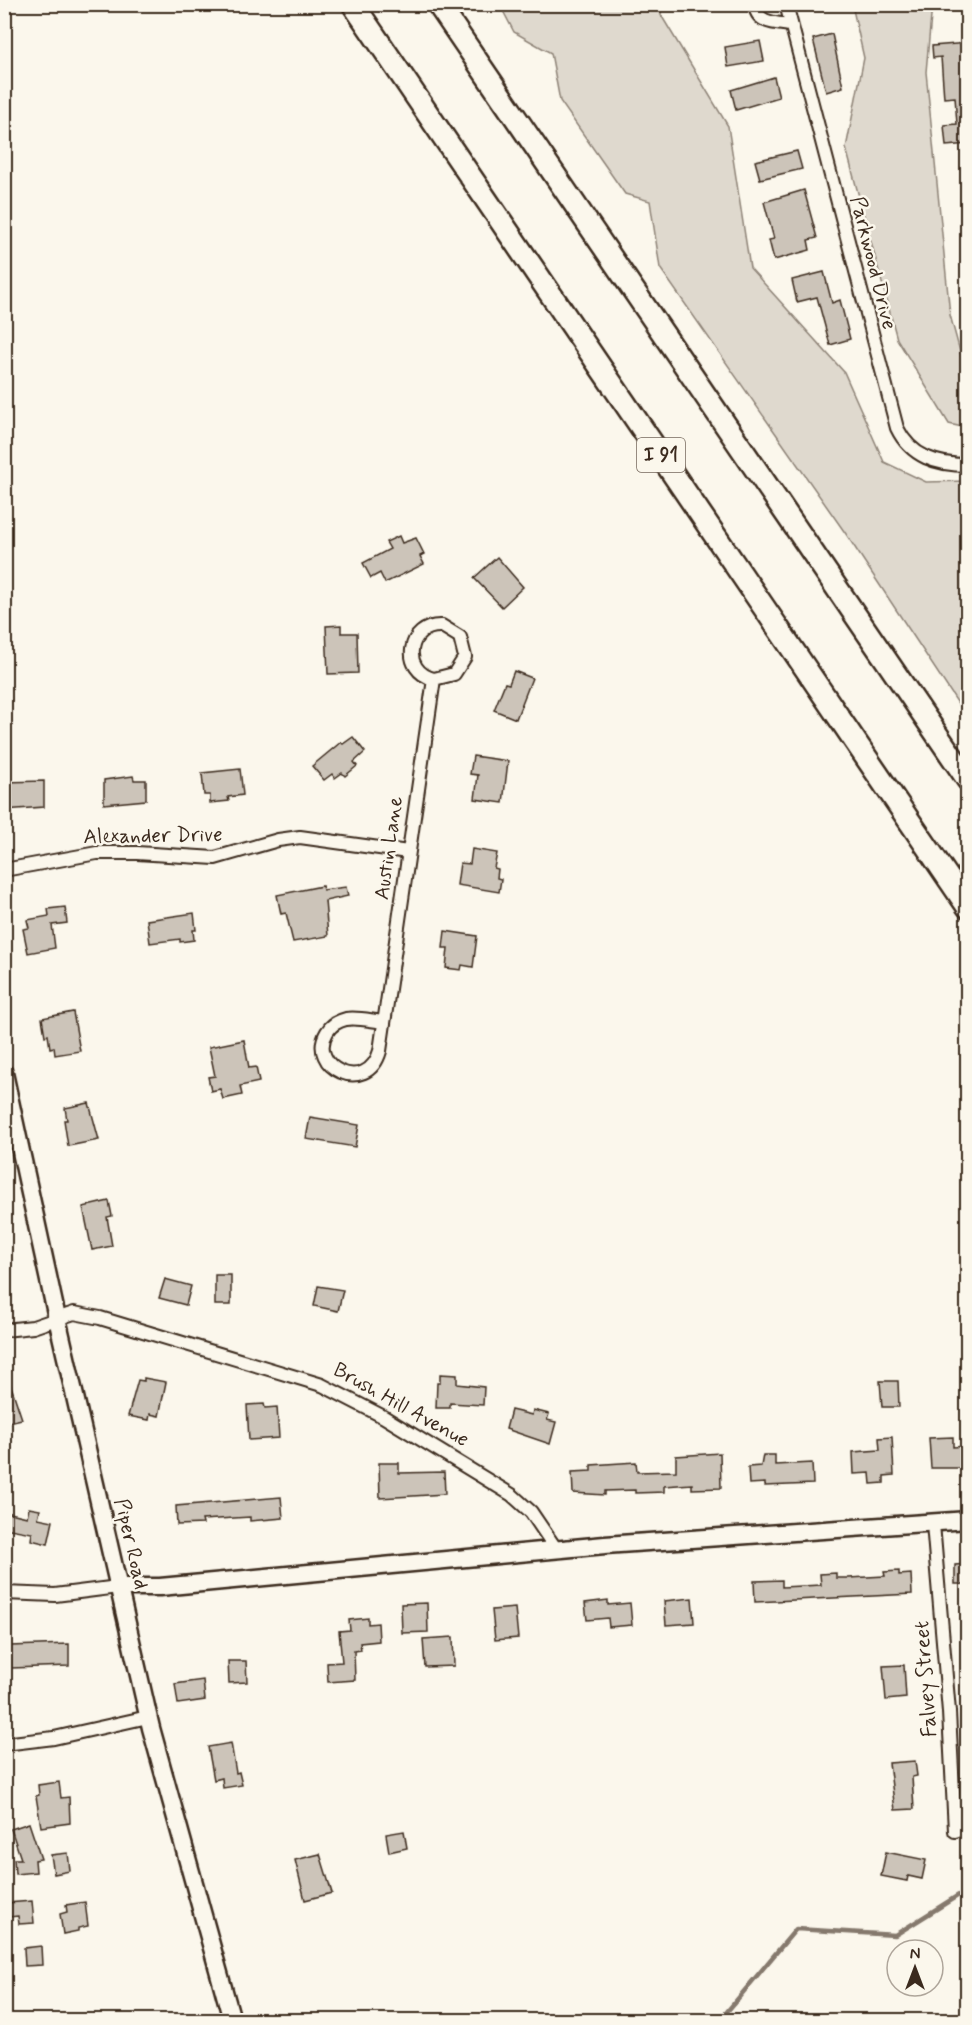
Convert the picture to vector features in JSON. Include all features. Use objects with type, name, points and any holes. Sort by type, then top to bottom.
[{"type":"highway","name":"I 91","points":[[353,4],[968,907]]},
{"type":"highway","points":[[438,4],[968,780]]},
{"type":"street","points":[[755,4],[756,13],[761,19],[791,25]]},
{"type":"street","name":"Parkwood Drive","points":[[786,4],[897,428],[909,447],[917,454],[940,462],[968,465]]},
{"type":"street","points":[[442,626],[460,637],[465,657],[454,674],[434,679],[416,669],[411,649],[415,639],[422,631],[442,626]]},
{"type":"street","name":"Austin Lane","points":[[384,1022],[351,1018],[335,1024],[327,1032],[324,1042],[324,1053],[328,1063],[337,1071],[347,1075],[358,1074],[368,1070],[378,1056],[384,1022],[434,679]]},
{"type":"street","name":"Alexander Drive","points":[[4,870],[97,853],[214,858],[278,840],[300,837],[408,852]]},
{"type":"street","name":"Piper Road","points":[[4,1073],[148,1717],[232,2020]]},
{"type":"street","name":"Brush Hill Avenue","points":[[4,1330],[33,1327],[74,1313],[100,1318],[322,1385],[384,1417],[512,1495],[531,1512],[556,1550]]},
{"type":"street","points":[[4,1593],[55,1596],[118,1587],[160,1587],[556,1550],[968,1521]]},
{"type":"street","name":"Falvey Street","points":[[933,1524],[949,1712],[955,1831]]},
{"type":"street","points":[[4,1744],[54,1738],[148,1717]]},
{"type":"shaded area","points":[[500,5],[662,5],[661,15],[728,126],[750,268],[844,372],[884,462],[926,482],[967,481],[967,717],[846,534],[660,268],[650,201],[625,194],[560,101],[551,53],[514,32]]},
{"type":"shaded area","points":[[852,5],[932,5],[926,72],[950,315],[967,377],[967,428],[949,424],[897,339],[846,148],[864,58]]},
{"type":"building","points":[[832,34],[843,87],[826,92],[813,39]]},
{"type":"building","points":[[760,41],[764,61],[728,67],[725,47]]},
{"type":"building","points":[[968,43],[968,144],[946,146],[944,125],[957,124],[955,97],[944,98],[941,57],[933,58],[932,46]]},
{"type":"building","points":[[774,77],[779,97],[736,110],[731,90]]},
{"type":"building","points":[[797,151],[802,169],[760,179],[755,161]]},
{"type":"building","points":[[804,190],[817,238],[808,240],[810,250],[774,260],[769,240],[774,239],[764,202]]},
{"type":"building","points":[[824,272],[832,303],[840,300],[850,339],[830,345],[817,297],[797,302],[792,280]]},
{"type":"building","points":[[399,536],[402,543],[416,538],[424,554],[420,556],[424,564],[385,583],[380,573],[371,578],[363,563],[390,549],[386,542]]},
{"type":"building","points":[[497,557],[523,587],[502,607],[474,578]]},
{"type":"building","points":[[341,625],[341,633],[357,633],[358,673],[328,674],[326,626]]},
{"type":"building","points":[[514,671],[532,678],[516,719],[494,710],[505,683],[509,684]]},
{"type":"building","points":[[353,737],[365,752],[354,762],[357,766],[345,776],[342,773],[335,778],[332,774],[324,780],[312,766],[341,742],[343,744]]},
{"type":"building","points":[[473,756],[508,761],[503,803],[475,799],[478,775],[470,774]]},
{"type":"building","points":[[240,769],[243,795],[228,797],[229,801],[210,803],[210,795],[204,795],[202,773]]},
{"type":"building","points":[[133,776],[134,780],[146,780],[146,800],[104,804],[104,780]]},
{"type":"building","points":[[44,781],[44,807],[4,810],[4,782]]},
{"type":"building","points":[[472,849],[497,853],[494,868],[498,869],[497,878],[501,879],[499,892],[457,885],[460,863],[470,864]]},
{"type":"building","points":[[322,886],[323,890],[346,887],[348,896],[325,901],[328,936],[293,942],[286,913],[281,914],[277,895]]},
{"type":"building","points":[[65,907],[67,923],[52,925],[55,948],[28,953],[23,929],[29,928],[27,920],[49,916],[48,909]]},
{"type":"building","points":[[194,913],[196,930],[193,930],[194,940],[180,942],[180,939],[150,943],[147,920]]},
{"type":"building","points":[[445,931],[477,936],[473,967],[462,965],[461,970],[446,968],[448,948],[443,948]]},
{"type":"building","points":[[73,1012],[80,1051],[55,1055],[54,1047],[50,1048],[48,1035],[45,1036],[42,1018]]},
{"type":"building","points":[[244,1040],[249,1068],[256,1067],[259,1082],[240,1086],[242,1095],[223,1099],[220,1089],[211,1091],[208,1077],[215,1076],[209,1047]]},
{"type":"building","points":[[89,1103],[99,1140],[68,1146],[64,1120],[67,1120],[65,1108]]},
{"type":"building","points":[[310,1117],[359,1125],[355,1147],[306,1139]]},
{"type":"building","points":[[109,1201],[112,1216],[107,1217],[112,1246],[92,1250],[83,1207]]},
{"type":"building","points":[[215,1275],[231,1275],[231,1305],[215,1305]]},
{"type":"building","points":[[165,1279],[191,1286],[186,1305],[159,1298]]},
{"type":"building","points":[[318,1286],[343,1290],[338,1311],[314,1306]]},
{"type":"building","points":[[440,1374],[457,1375],[457,1384],[484,1387],[483,1405],[450,1403],[450,1408],[436,1408],[437,1383],[440,1383]]},
{"type":"building","points":[[144,1378],[166,1382],[159,1416],[150,1414],[149,1420],[128,1416],[138,1380],[144,1381]]},
{"type":"building","points":[[4,1380],[9,1380],[22,1419],[4,1423]]},
{"type":"building","points":[[880,1381],[898,1381],[899,1407],[882,1407]]},
{"type":"building","points":[[264,1404],[265,1408],[277,1407],[279,1438],[249,1440],[247,1405]]},
{"type":"building","points":[[511,1410],[532,1415],[533,1410],[549,1414],[547,1420],[556,1422],[550,1444],[506,1429]]},
{"type":"building","points":[[892,1437],[894,1475],[884,1476],[884,1483],[871,1484],[870,1473],[854,1474],[853,1452],[880,1450],[879,1438]]},
{"type":"building","points":[[953,1437],[953,1447],[968,1446],[968,1468],[931,1468],[929,1438]]},
{"type":"building","points":[[720,1453],[721,1488],[692,1489],[692,1484],[664,1486],[664,1492],[605,1491],[605,1495],[573,1493],[572,1472],[591,1471],[591,1465],[636,1462],[637,1472],[676,1471],[676,1456]]},
{"type":"building","points":[[763,1455],[775,1455],[775,1465],[812,1463],[813,1484],[765,1486],[765,1483],[749,1484],[748,1467],[761,1466]]},
{"type":"building","points":[[379,1463],[399,1463],[399,1473],[444,1472],[445,1494],[380,1498]]},
{"type":"building","points":[[281,1497],[283,1518],[250,1521],[250,1517],[202,1520],[203,1524],[177,1525],[176,1506]]},
{"type":"building","points":[[29,1508],[40,1510],[38,1518],[53,1521],[48,1544],[31,1540],[32,1533],[4,1528],[6,1512],[27,1517]]},
{"type":"building","points":[[968,1564],[968,1584],[955,1584],[955,1565]]},
{"type":"building","points":[[899,1571],[899,1575],[911,1574],[912,1594],[755,1602],[754,1581],[782,1580],[782,1587],[821,1585],[820,1574],[836,1573],[836,1578],[849,1578],[885,1576],[884,1572]]},
{"type":"building","points":[[692,1598],[694,1623],[666,1625],[664,1601]]},
{"type":"building","points":[[608,1600],[608,1605],[630,1603],[632,1625],[609,1627],[608,1618],[587,1620],[585,1603]]},
{"type":"building","points":[[427,1603],[428,1632],[402,1633],[401,1604]]},
{"type":"building","points":[[515,1608],[518,1638],[495,1640],[492,1610]]},
{"type":"building","points":[[368,1618],[368,1624],[378,1623],[379,1641],[360,1643],[361,1650],[354,1651],[355,1680],[328,1682],[327,1663],[342,1662],[339,1631],[350,1630],[349,1620]]},
{"type":"building","points":[[453,1637],[454,1666],[425,1667],[423,1639]]},
{"type":"building","points":[[69,1644],[69,1666],[11,1668],[10,1646]]},
{"type":"building","points":[[228,1661],[246,1661],[247,1682],[229,1683]]},
{"type":"building","points":[[904,1665],[906,1698],[886,1700],[883,1666]]},
{"type":"building","points":[[203,1680],[205,1700],[178,1704],[175,1684]]},
{"type":"building","points":[[231,1743],[236,1773],[239,1772],[242,1785],[223,1788],[222,1778],[214,1780],[208,1747]]},
{"type":"building","points":[[915,1761],[917,1776],[912,1777],[914,1809],[895,1810],[889,1763]]},
{"type":"building","points":[[59,1782],[61,1798],[69,1797],[70,1823],[41,1827],[36,1796],[39,1795],[38,1785]]},
{"type":"building","points":[[29,1823],[41,1859],[35,1860],[36,1872],[15,1874],[14,1859],[21,1859],[11,1829]]},
{"type":"building","points":[[404,1831],[407,1848],[389,1852],[386,1834]]},
{"type":"building","points":[[886,1852],[926,1860],[922,1879],[908,1876],[907,1881],[881,1876]]},
{"type":"building","points":[[68,1853],[70,1871],[54,1874],[51,1855]]},
{"type":"building","points":[[320,1854],[332,1893],[305,1900],[295,1860]]},
{"type":"building","points":[[32,1901],[34,1923],[19,1924],[18,1916],[9,1917],[7,1903]]},
{"type":"building","points":[[85,1902],[88,1926],[63,1934],[60,1914],[67,1912],[66,1905]]},
{"type":"building","points":[[41,1946],[42,1965],[25,1966],[24,1948]]},
{"type":"waterway","points":[[720,2020],[796,1929],[895,1935],[962,1893],[968,1894]]}]
